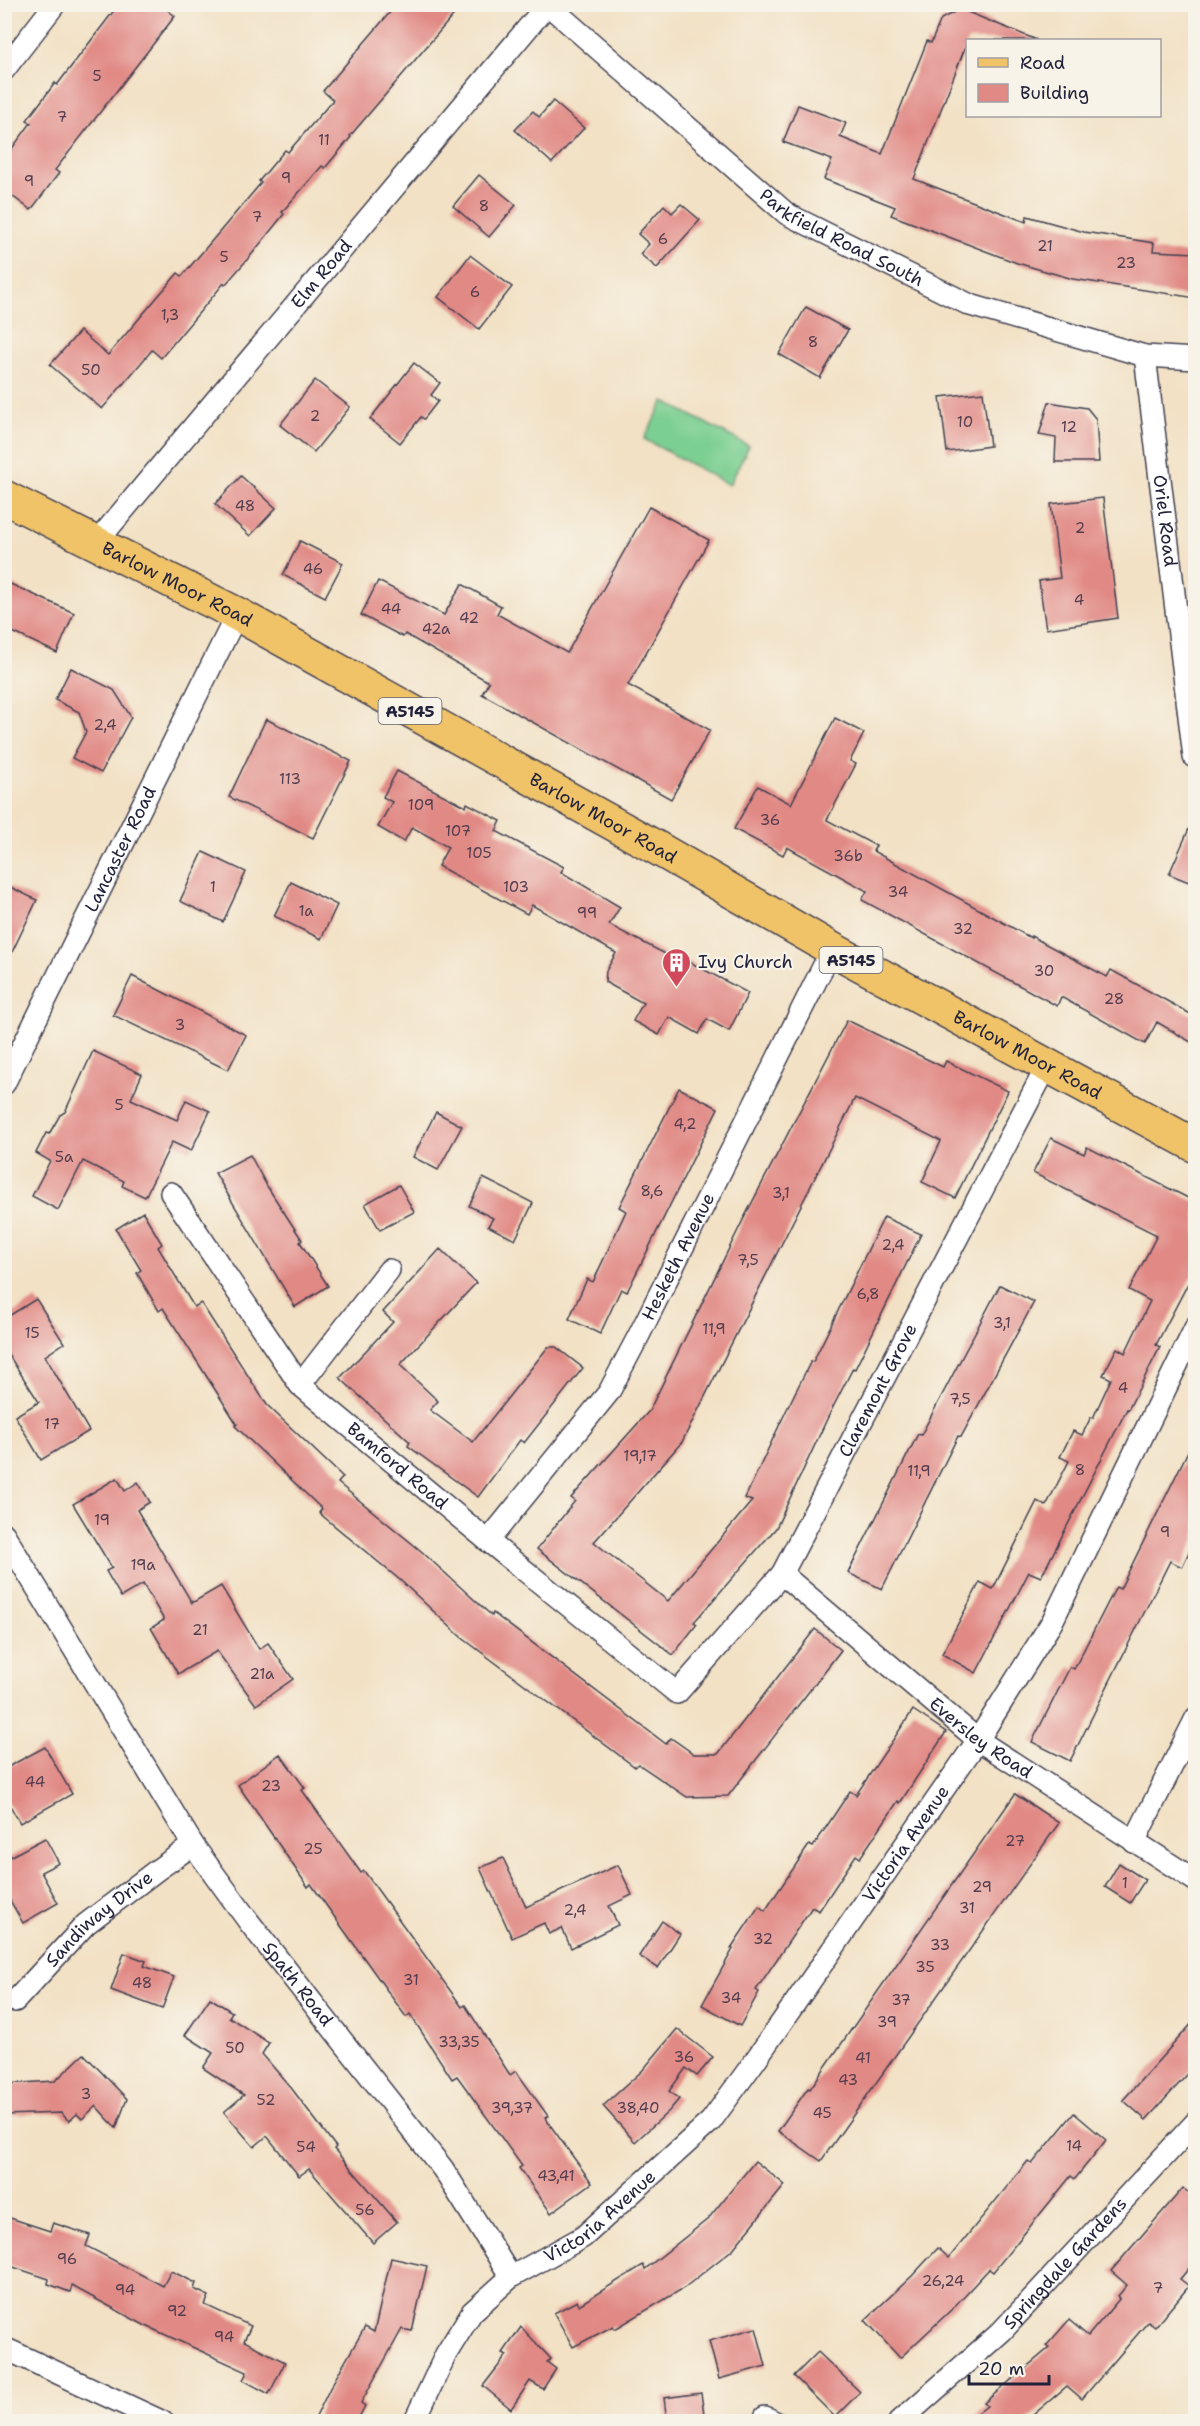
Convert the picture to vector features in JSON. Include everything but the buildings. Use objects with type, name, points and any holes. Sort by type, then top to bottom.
[{"type":"main road","name":"Barlow Moor Road","points":[[4,497],[237,614],[832,949],[1196,1146]]},
{"type":"street","points":[[4,70],[55,4]]},
{"type":"street","name":"Parkfield Road South","points":[[547,5],[787,214],[970,305],[1144,356],[1196,359]]},
{"type":"street","name":"Elm Road","points":[[96,543],[547,5]]},
{"type":"street","name":"Oriel Road","points":[[1144,356],[1195,758]]},
{"type":"street","name":"Lancaster Road","points":[[4,1084],[237,614]]},
{"type":"street","name":"Hesketh Avenue","points":[[488,1540],[611,1388],[832,949]]},
{"type":"street","name":"Claremont Grove","points":[[677,1693],[782,1574],[1047,1066]]},
{"type":"street","name":"Bamford Road","points":[[171,1193],[300,1385],[677,1693]]},
{"type":"street","points":[[300,1385],[389,1269]]},
{"type":"street","name":"Victoria Avenue","points":[[511,2277],[583,2237],[711,2121],[978,1740],[1052,1622],[1196,1326]]},
{"type":"street","name":"Spath Road","points":[[4,1534],[193,1845],[249,1922],[443,2169],[511,2277]]},
{"type":"street","name":"Eversley Road","points":[[782,1574],[978,1740],[1196,1881]]},
{"type":"street","points":[[1134,1842],[1196,1718]]},
{"type":"street","name":"Sandiway Drive","points":[[15,2001],[86,1924],[157,1869],[193,1845]]},
{"type":"street","name":"Springdale Gardens","points":[[899,2421],[1001,2331],[1196,2122]]},
{"type":"street","points":[[414,2421],[446,2354],[472,2312],[511,2277]]},
{"type":"street","points":[[4,2348],[163,2421]]},
{"type":"green space","points":[[664,401],[749,446],[729,485],[644,439]]},
{"type":"place","name":"Ivy Church","points":[[677,988]]}]
